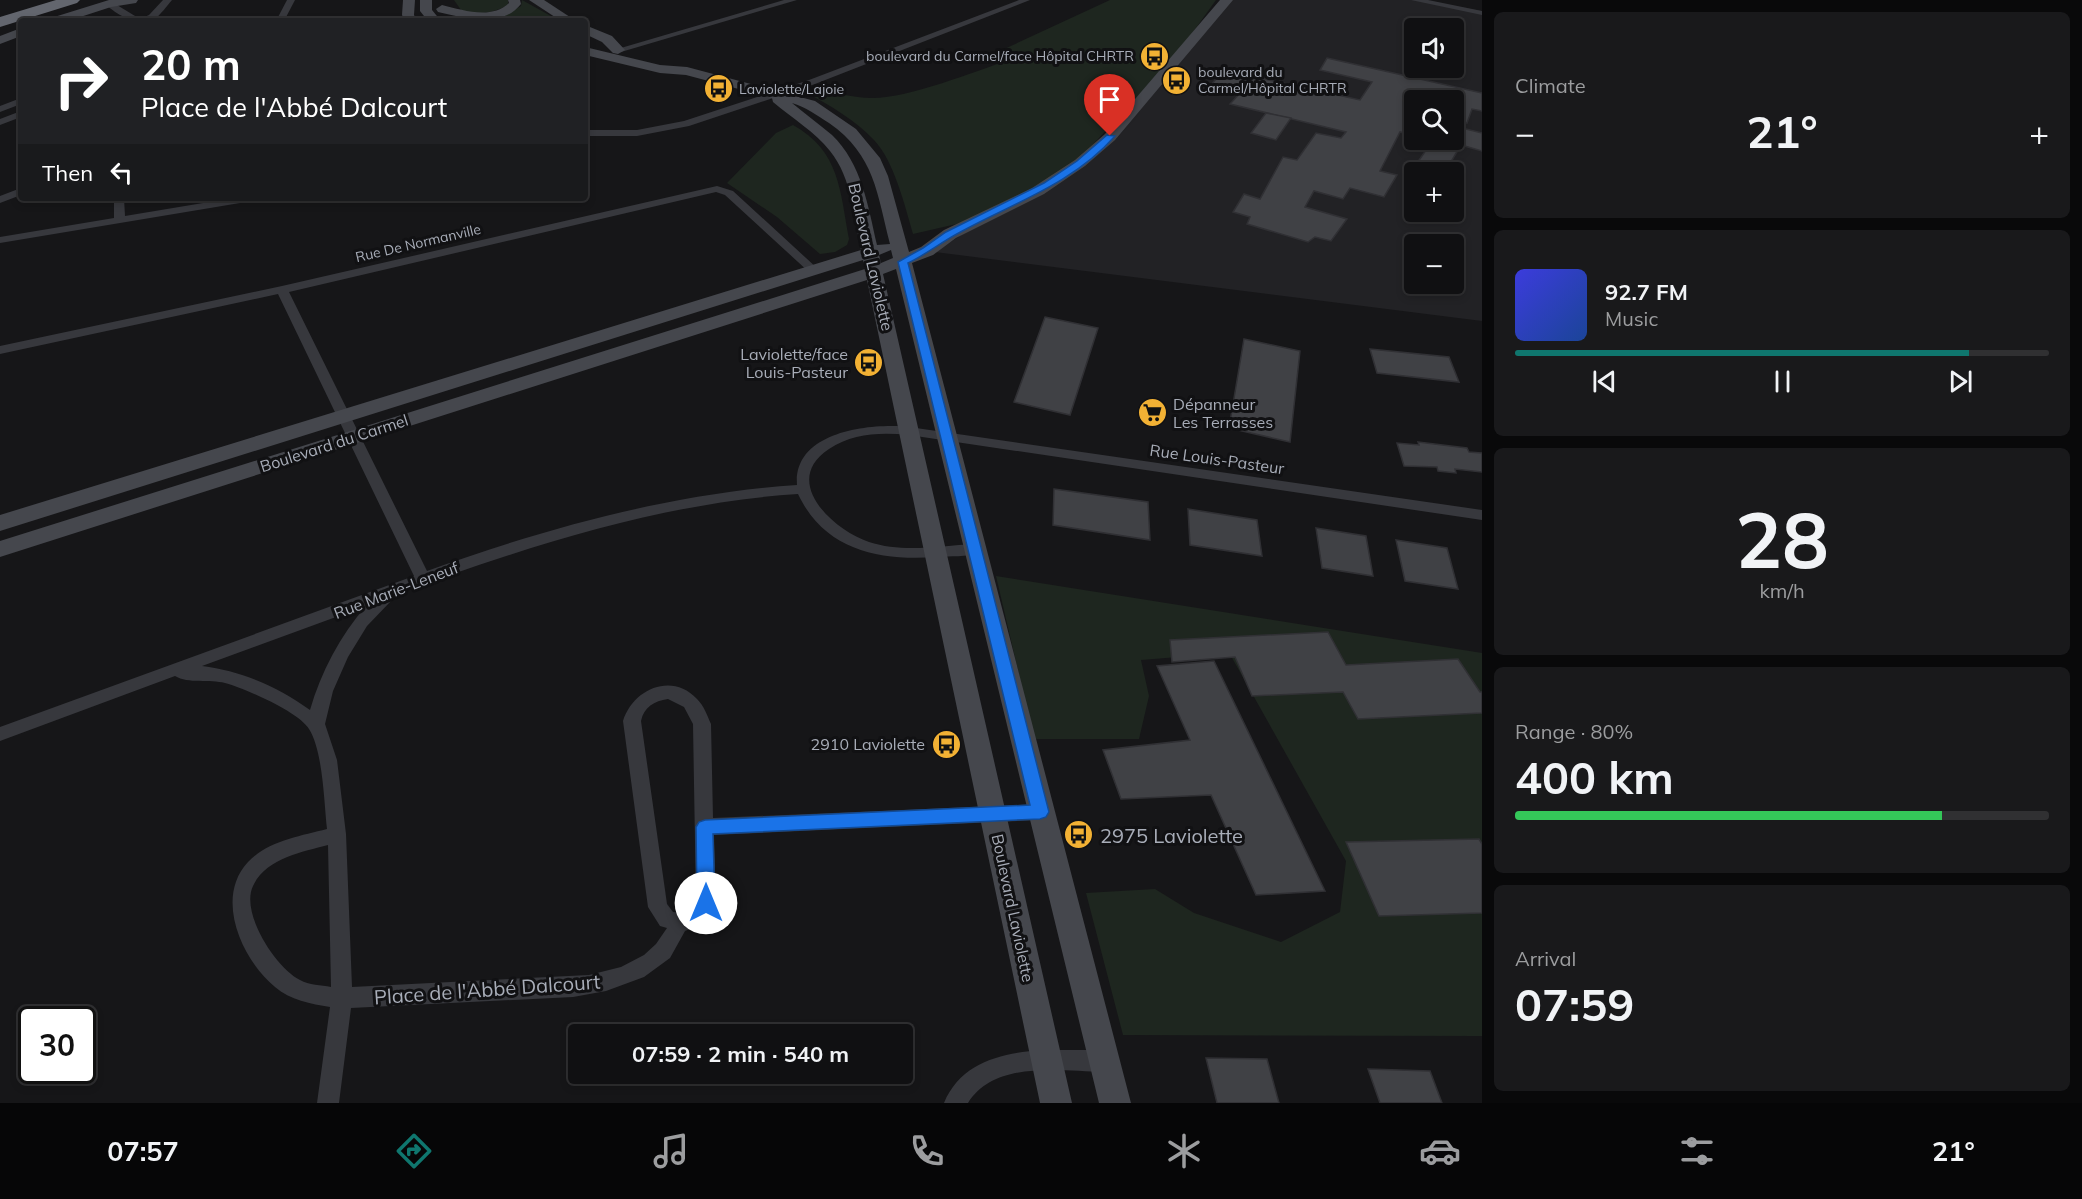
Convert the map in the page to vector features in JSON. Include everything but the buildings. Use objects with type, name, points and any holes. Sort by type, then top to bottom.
[{"type":"highway","points":[[0,7],[25,0]]},
{"type":"highway","points":[[0,13],[72,0]]},
{"type":"highway","points":[[0,23],[40,5]]},
{"type":"street","points":[[64,18],[112,2],[132,0]]},
{"type":"street","points":[[149,18],[168,0]]},
{"type":"street","points":[[282,18],[291,0]]},
{"type":"street","points":[[409,0],[410,18]]},
{"type":"street","points":[[426,0],[426,11],[432,18]]},
{"type":"street","points":[[442,4],[468,15],[486,16],[512,8],[515,4],[514,0]]},
{"type":"street","points":[[535,0],[565,18]]},
{"type":"street","points":[[588,59],[621,55],[793,0]]},
{"type":"street","name":"Boulevard du Carmel","points":[[0,523],[870,253],[927,251],[950,234],[1038,190],[1091,154],[1125,120],[1227,0]]},
{"type":"street","points":[[1415,0],[1482,13]]},
{"type":"street","points":[[588,132],[637,133],[686,124],[812,82],[1020,1]]},
{"type":"street","points":[[112,2],[136,18]]},
{"type":"street","points":[[442,4],[448,16],[453,18]]},
{"type":"street","points":[[588,30],[607,39],[621,55]]},
{"type":"street","points":[[0,40],[18,33]]},
{"type":"street","points":[[588,44],[621,55]]},
{"type":"street","points":[[588,51],[669,62],[687,71],[772,94]]},
{"type":"street","name":"Boulevard Laviolette","points":[[772,94],[791,111],[825,135],[843,156],[854,184],[1056,1103]]},
{"type":"street","name":"Boulevard Laviolette","points":[[772,94],[813,105],[833,118],[859,140],[880,176],[1115,1103]]},
{"type":"street","points":[[0,109],[18,102]]},
{"type":"street","points":[[0,122],[18,115]]},
{"type":"street","name":"Rue De Normanville","points":[[0,350],[282,290],[717,189],[729,193],[814,271]]},
{"type":"street","points":[[0,200],[18,192]]},
{"type":"street","points":[[119,201],[120,220]]},
{"type":"street","points":[[0,240],[234,201]]},
{"type":"street","name":"Boulevard du Carmel","points":[[0,549],[874,273],[900,253]]},
{"type":"street","points":[[282,290],[423,579]]},
{"type":"street","points":[[598,337],[612,356]]},
{"type":"street","points":[[909,430],[872,430],[835,440],[825,446],[810,462],[806,471],[803,489],[806,500],[818,519],[828,528],[852,542],[881,550],[974,549]]},
{"type":"street","name":"Rue Louis-Pasteur","points":[[909,430],[946,438],[1482,515]]},
{"type":"street","name":"Rue Marie-Leneuf","points":[[0,734],[486,556],[597,523],[710,498],[780,489],[803,489]]},
{"type":"street","points":[[52,507],[57,531]]},
{"type":"street","points":[[328,1103],[342,998],[337,834],[328,760],[316,724],[326,687],[358,625],[375,605],[397,589]]},
{"type":"street","points":[[167,674],[206,672],[244,680],[263,688],[316,724]]},
{"type":"street","points":[[669,692],[688,699],[702,724],[706,903],[698,916],[691,921],[679,922],[667,919],[662,914],[656,888],[632,721],[634,712],[647,698],[669,692]]},
{"type":"street","points":[[705,827],[1040,812]]},
{"type":"street","name":"Place de l'Abbé Dalcourt","points":[[337,834],[266,859],[249,876],[242,889],[241,903],[250,935],[264,958],[284,982],[301,991],[342,998],[573,987],[608,981],[633,972],[660,955],[673,940],[679,922]]},
{"type":"street","points":[[955,1103],[966,1085],[993,1068],[1024,1062],[1104,1061]]},
{"type":"shaded area","points":[[454,0],[508,0],[508,5],[491,12],[473,13],[461,10]]},
{"type":"shaded area","points":[[522,0],[555,18],[487,18],[503,16],[521,6]]},
{"type":"shaded area","points":[[1110,0],[1216,0],[1175,57],[1082,156],[1048,180],[974,220],[913,234],[898,184],[881,149],[851,120],[807,93],[823,92],[863,98],[886,97],[940,84],[1009,60],[987,57]]},
{"type":"shaded area","points":[[1229,0],[1420,0],[1482,11],[1482,321],[935,252],[977,225],[1092,159]]},
{"type":"shaded area","points":[[793,125],[809,135],[820,147],[829,160],[840,189],[849,239],[847,245],[835,252],[820,254],[777,217],[727,183],[776,133]]},
{"type":"shaded area","points":[[996,576],[1482,653],[1482,1036],[1123,1035],[1086,893],[1155,889],[1194,913],[1281,942],[1340,912],[1346,861],[1231,656],[1141,660],[1149,696],[1139,739],[1034,739]]},
{"type":"place","name":"boulevard du Carmel/face Hôpital CHRTR","points":[[1155,56]]},
{"type":"place","name":"boulevard du Carmel/Hôpital CHRTR","points":[[1177,80]]},
{"type":"place","name":"Laviolette/Lajoie","points":[[718,89]]},
{"type":"place","name":"Laviolette/face Louis-Pasteur","points":[[869,363]]},
{"type":"place","name":"Dépanneur Les Terrasses","points":[[1152,413]]},
{"type":"place","name":"2910 Laviolette","points":[[946,744]]},
{"type":"place","name":"2975 Laviolette","points":[[1079,835]]},
{"type":"route","points":[[706,903],[705,827],[1040,812],[903,262],[927,251],[950,234],[1047,185],[1080,163],[1110,136]]}]
